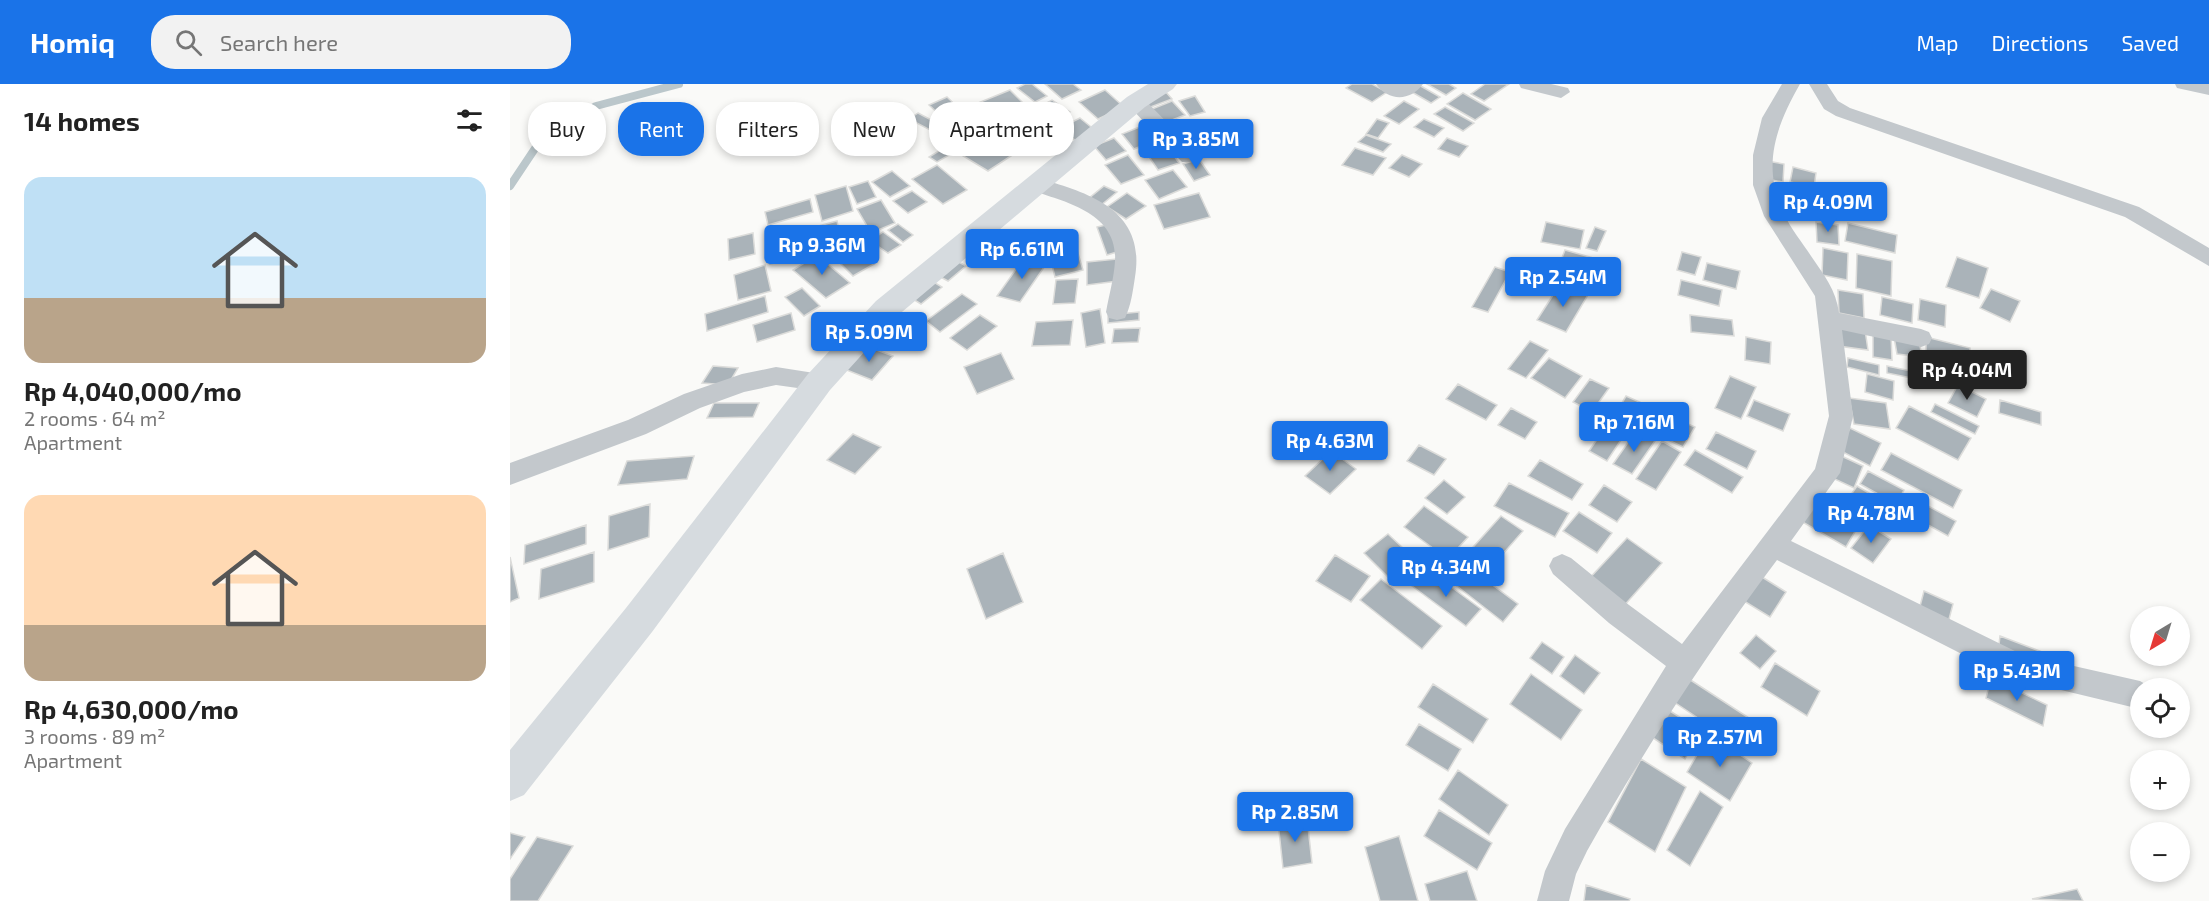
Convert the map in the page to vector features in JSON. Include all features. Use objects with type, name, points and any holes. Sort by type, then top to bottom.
[{"type":"street","points":[[510,781],[639,620],[819,382],[886,309],[1136,102],[1165,84]]},
{"type":"street","points":[[1385,84],[1397,93],[1414,84]]},
{"type":"street","points":[[1528,84],[1562,92]]},
{"type":"street","points":[[1553,901],[1554,891],[1565,864],[1592,813],[1685,663],[1827,473],[1836,443],[1841,416],[1826,295],[1774,216],[1763,185],[1763,155],[1771,118],[1791,84]]},
{"type":"street","points":[[1818,84],[1831,105],[1843,112],[2122,208],[2163,228],[2209,258]]},
{"type":"street","points":[[2184,84],[2209,90]]},
{"type":"street","points":[[1136,102],[1189,157]]},
{"type":"street","points":[[1037,185],[1089,203],[1108,214],[1121,234],[1126,252],[1117,312]]},
{"type":"street","points":[[1830,319],[1921,338]]},
{"type":"street","points":[[510,474],[637,427],[692,401],[742,382],[776,376],[819,382]]},
{"type":"street","points":[[1774,546],[2018,667],[2130,693]]},
{"type":"street","points":[[1562,566],[1619,615],[1685,663]]},
{"type":"building","points":[[1025,84],[1032,84],[1047,96],[1035,102],[1017,88]]},
{"type":"building","points":[[1045,84],[1073,84],[1081,90],[1062,99]]},
{"type":"building","points":[[1352,84],[1372,84],[1387,92],[1372,102],[1346,88]]},
{"type":"building","points":[[1427,84],[1449,84],[1456,88],[1446,95]]},
{"type":"building","points":[[1485,84],[1509,84],[1484,101],[1471,94]]},
{"type":"building","points":[[1419,85],[1440,97],[1431,103],[1410,91]]},
{"type":"building","points":[[1010,90],[1022,102],[980,102]]},
{"type":"building","points":[[1105,90],[1124,107],[1098,119],[1079,102]]},
{"type":"building","points":[[1165,91],[1172,99],[1148,108],[1141,100]]},
{"type":"building","points":[[1463,93],[1491,109],[1475,120],[1447,104]]},
{"type":"building","points":[[1195,96],[1205,112],[1190,116],[1179,101]]},
{"type":"building","points":[[947,97],[952,102],[936,102]]},
{"type":"building","points":[[1172,101],[1185,115],[1159,125],[1147,111]]},
{"type":"building","points":[[1404,101],[1419,109],[1399,124],[1384,116]]},
{"type":"building","points":[[1445,107],[1474,123],[1463,131],[1434,114]]},
{"type":"building","points":[[917,114],[929,119],[929,129],[917,123]]},
{"type":"building","points":[[1080,118],[1096,131],[1076,141],[1074,139],[1074,121]]},
{"type":"building","points":[[1377,119],[1389,123],[1378,138],[1366,134]]},
{"type":"building","points":[[1424,119],[1444,128],[1434,137],[1414,127]]},
{"type":"building","points":[[1180,120],[1199,136],[1182,144],[1163,128]]},
{"type":"building","points":[[1147,124],[1159,139],[1134,149],[1122,134]]},
{"type":"building","points":[[1366,135],[1391,144],[1383,152],[1358,142]]},
{"type":"building","points":[[1114,138],[1126,151],[1106,160],[1094,146]]},
{"type":"building","points":[[1447,138],[1468,146],[1459,157],[1438,149]]},
{"type":"building","points":[[1164,141],[1179,163],[1158,170],[1143,148]]},
{"type":"building","points":[[1355,148],[1386,158],[1373,175],[1342,165]]},
{"type":"building","points":[[1128,155],[1144,175],[1121,184],[1105,165]]},
{"type":"building","points":[[1402,155],[1422,164],[1409,177],[1389,168]]},
{"type":"building","points":[[931,156],[948,156],[937,162],[929,157]]},
{"type":"building","points":[[963,156],[1011,156],[988,171]]},
{"type":"building","points":[[1199,159],[1210,175],[1194,181],[1183,164]]},
{"type":"building","points":[[1767,161],[1784,164],[1783,182],[1766,179]]},
{"type":"building","points":[[937,165],[967,190],[943,204],[912,179]]},
{"type":"building","points":[[1793,167],[1816,173],[1814,187],[1790,182]]},
{"type":"building","points":[[1173,170],[1187,187],[1159,199],[1145,180]]},
{"type":"building","points":[[892,171],[910,186],[890,197],[872,182]]},
{"type":"building","points":[[868,181],[876,197],[857,204],[849,187]]},
{"type":"building","points":[[1783,184],[1821,192],[1820,204],[1781,195]]},
{"type":"building","points":[[846,186],[853,211],[822,221],[815,195]]},
{"type":"building","points":[[1104,186],[1117,192],[1100,206],[1088,199]]},
{"type":"building","points":[[912,191],[927,202],[908,213],[893,201]]},
{"type":"building","points":[[1127,193],[1146,206],[1126,219],[1107,207]]},
{"type":"building","points":[[1199,193],[1210,217],[1164,229],[1154,205]]},
{"type":"building","points":[[1778,197],[1822,207],[1820,220],[1776,210]]},
{"type":"building","points":[[810,199],[813,212],[768,225],[765,212]]},
{"type":"building","points":[[881,200],[895,223],[871,233],[857,209]]},
{"type":"building","points":[[837,221],[841,240],[815,247],[811,228]]},
{"type":"building","points":[[1546,222],[1584,230],[1580,249],[1541,242]]},
{"type":"building","points":[[1816,222],[1838,225],[1839,245],[1817,242]]},
{"type":"building","points":[[1848,223],[1897,235],[1895,253],[1845,241]]},
{"type":"building","points":[[898,224],[913,235],[903,242],[888,230]]},
{"type":"building","points":[[1110,224],[1120,251],[1107,255],[1097,227]]},
{"type":"building","points":[[1595,227],[1606,231],[1597,251],[1586,248]]},
{"type":"building","points":[[794,232],[797,257],[770,264],[768,238]]},
{"type":"building","points":[[883,232],[901,245],[888,253],[870,241]]},
{"type":"building","points":[[1014,232],[1034,244],[1012,260],[993,248]]},
{"type":"building","points":[[753,233],[755,254],[729,260],[728,239]]},
{"type":"building","points":[[852,242],[874,264],[853,276],[830,253]]},
{"type":"building","points":[[1823,248],[1848,253],[1847,280],[1822,275]]},
{"type":"building","points":[[1077,250],[1083,270],[1055,277],[1050,257]]},
{"type":"building","points":[[1565,250],[1604,261],[1594,287],[1555,276]]},
{"type":"building","points":[[1682,252],[1701,257],[1695,275],[1677,270]]},
{"type":"building","points":[[1857,254],[1892,261],[1891,296],[1856,288]]},
{"type":"building","points":[[817,255],[850,283],[826,298],[793,270]]},
{"type":"building","points":[[1957,257],[1988,268],[1979,298],[1946,287]]},
{"type":"building","points":[[952,258],[966,266],[948,281],[933,273]]},
{"type":"building","points":[[1024,258],[1047,263],[1020,302],[997,296]]},
{"type":"building","points":[[1117,259],[1118,281],[1087,285],[1087,262]]},
{"type":"building","points":[[1707,263],[1740,271],[1736,289],[1703,280]]},
{"type":"building","points":[[765,265],[771,291],[738,300],[734,275]]},
{"type":"building","points":[[1495,267],[1510,272],[1488,312],[1472,307]]},
{"type":"building","points":[[927,278],[942,287],[921,304],[906,295]]},
{"type":"building","points":[[1078,279],[1075,303],[1053,304],[1056,280]]},
{"type":"building","points":[[1681,280],[1722,290],[1719,306],[1678,295]]},
{"type":"building","points":[[1560,284],[1588,295],[1566,332],[1537,320]]},
{"type":"building","points":[[802,288],[820,306],[804,316],[785,297]]},
{"type":"building","points":[[1991,289],[2020,301],[2010,322],[1980,308]]},
{"type":"building","points":[[1838,290],[1863,294],[1864,318],[1839,313]]},
{"type":"building","points":[[962,294],[977,304],[940,332],[926,321]]},
{"type":"building","points":[[765,296],[768,312],[707,331],[705,314]]},
{"type":"building","points":[[1882,297],[1913,304],[1912,323],[1880,315]]},
{"type":"building","points":[[1920,299],[1946,305],[1945,327],[1918,320]]},
{"type":"building","points":[[1100,309],[1105,343],[1086,347],[1081,313]]},
{"type":"building","points":[[1139,312],[1139,320],[1108,323],[1108,315]]},
{"type":"building","points":[[791,313],[795,330],[757,342],[753,325]]},
{"type":"building","points":[[980,315],[997,326],[967,350],[950,338]]},
{"type":"building","points":[[1690,315],[1732,320],[1734,336],[1691,332]]},
{"type":"building","points":[[1073,320],[1070,345],[1032,346],[1036,322]]},
{"type":"building","points":[[889,321],[903,327],[886,344],[872,338]]},
{"type":"building","points":[[1836,326],[1865,330],[1868,350],[1838,346]]},
{"type":"building","points":[[1140,328],[1138,342],[1112,343],[1114,329]]},
{"type":"building","points":[[1873,331],[1891,335],[1892,360],[1873,357]]},
{"type":"building","points":[[1746,337],[1771,342],[1770,364],[1745,360]]},
{"type":"building","points":[[1894,337],[1919,340],[1922,357],[1897,354]]},
{"type":"building","points":[[1926,337],[1970,348],[1970,364],[1926,353]]},
{"type":"building","points":[[1530,341],[1548,350],[1526,378],[1508,369]]},
{"type":"building","points":[[866,346],[893,356],[872,380],[844,369]]},
{"type":"building","points":[[1001,353],[1014,379],[977,394],[964,367]]},
{"type":"building","points":[[1549,358],[1582,376],[1565,398],[1531,378]]},
{"type":"building","points":[[1848,358],[1879,365],[1879,375],[1847,367]]},
{"type":"building","points":[[713,366],[738,368],[728,385],[702,383]]},
{"type":"building","points":[[1887,366],[1926,374],[1926,381],[1887,373]]},
{"type":"building","points":[[1867,374],[1894,381],[1893,400],[1865,392]]},
{"type":"building","points":[[1730,376],[1756,387],[1741,419],[1715,408]]},
{"type":"building","points":[[1590,379],[1609,388],[1592,412],[1573,402]]},
{"type":"building","points":[[1458,384],[1497,405],[1486,420],[1446,399]]},
{"type":"building","points":[[1958,385],[1986,399],[1977,417],[1948,403]]},
{"type":"building","points":[[1626,396],[1695,427],[1683,447],[1615,415]]},
{"type":"building","points":[[1849,398],[1886,403],[1890,429],[1854,424]]},
{"type":"building","points":[[1754,400],[1790,414],[1783,431],[1747,416]]},
{"type":"building","points":[[2000,400],[2041,412],[2041,425],[1999,413]]},
{"type":"building","points":[[714,403],[759,403],[753,417],[707,418]]},
{"type":"building","points":[[1935,404],[1979,426],[1975,434],[1931,412]]},
{"type":"building","points":[[1909,406],[1971,438],[1958,460],[1896,428]]},
{"type":"building","points":[[1511,408],[1537,422],[1525,439],[1498,425]]},
{"type":"building","points":[[1611,419],[1629,428],[1607,461],[1589,451]]},
{"type":"building","points":[[1850,428],[1881,443],[1870,466],[1839,450]]},
{"type":"building","points":[[1636,431],[1655,441],[1632,474],[1613,464]]},
{"type":"building","points":[[1716,432],[1756,451],[1747,469],[1706,449]]},
{"type":"building","points":[[853,434],[881,447],[855,474],[827,460]]},
{"type":"building","points":[[1662,441],[1681,452],[1656,490],[1636,479]]},
{"type":"building","points":[[1419,445],[1446,459],[1434,475],[1407,461]]},
{"type":"building","points":[[1695,450],[1743,477],[1732,493],[1684,465]]},
{"type":"building","points":[[1331,451],[1356,469],[1330,494],[1305,476]]},
{"type":"building","points":[[1891,453],[1962,490],[1953,508],[1881,470]]},
{"type":"building","points":[[1837,454],[1863,466],[1854,488],[1826,475]]},
{"type":"building","points":[[694,456],[687,479],[618,485],[627,461]]},
{"type":"building","points":[[1540,460],[1583,484],[1572,500],[1528,476]]},
{"type":"building","points":[[1868,471],[1904,490],[1896,504],[1860,484]]},
{"type":"building","points":[[1444,480],[1465,497],[1447,514],[1425,498]]},
{"type":"building","points":[[1509,483],[1569,513],[1555,537],[1494,506]]},
{"type":"building","points":[[1604,485],[1632,502],[1617,522],[1589,505]]},
{"type":"building","points":[[1857,486],[1879,499],[1865,519],[1843,506]]},
{"type":"building","points":[[1915,499],[1956,521],[1948,536],[1908,514]]},
{"type":"building","points":[[650,504],[649,537],[608,550],[609,516]]},
{"type":"building","points":[[1809,504],[1856,530],[1846,547],[1799,520]]},
{"type":"building","points":[[1424,506],[1468,537],[1448,559],[1404,527]]},
{"type":"building","points":[[1579,512],[1612,533],[1597,553],[1563,531]]},
{"type":"building","points":[[1501,516],[1523,531],[1488,571],[1466,555]]},
{"type":"building","points":[[586,525],[586,544],[524,564],[525,545]]},
{"type":"building","points":[[1869,525],[1891,539],[1873,563],[1851,548]]},
{"type":"building","points":[[1388,534],[1420,564],[1395,584],[1364,553]]},
{"type":"building","points":[[1627,538],[1662,563],[1622,608],[1587,581]]},
{"type":"building","points":[[594,552],[594,582],[539,599],[541,569]]},
{"type":"building","points":[[1003,553],[1023,602],[986,619],[967,569]]},
{"type":"building","points":[[1335,555],[1370,576],[1351,602],[1316,581]]},
{"type":"building","points":[[510,557],[519,598],[510,602]]},
{"type":"building","points":[[1459,560],[1518,604],[1503,622],[1444,576]]},
{"type":"building","points":[[1427,569],[1481,609],[1466,626],[1412,586]]},
{"type":"building","points":[[1754,572],[1786,592],[1770,617],[1739,598]]},
{"type":"building","points":[[1381,579],[1442,626],[1422,649],[1360,600]]},
{"type":"building","points":[[1924,591],[1953,604],[1948,623],[1919,610]]},
{"type":"building","points":[[1756,635],[1776,651],[1760,669],[1740,653]]},
{"type":"building","points":[[2000,636],[2050,655],[2049,672],[1998,653]]},
{"type":"building","points":[[1542,642],[1564,657],[1552,674],[1530,658]]},
{"type":"building","points":[[1575,655],[1600,673],[1584,694],[1560,676]]},
{"type":"building","points":[[1775,663],[1820,691],[1807,716],[1761,687]]},
{"type":"building","points":[[1531,674],[1582,710],[1561,740],[1510,704]]},
{"type":"building","points":[[1991,678],[2047,705],[2043,726],[1986,698]]},
{"type":"building","points":[[1689,679],[1766,729],[1752,754],[1674,702]]},
{"type":"building","points":[[1433,684],[1488,719],[1473,743],[1418,707]]},
{"type":"building","points":[[1664,707],[1701,731],[1685,759],[1647,734]]},
{"type":"building","points":[[1419,724],[1461,749],[1448,771],[1406,745]]},
{"type":"building","points":[[1709,734],[1752,763],[1730,801],[1687,772]]},
{"type":"building","points":[[1641,759],[1686,787],[1655,852],[1608,822]]},
{"type":"building","points":[[1458,770],[1508,805],[1489,835],[1439,799]]},
{"type":"building","points":[[1700,791],[1723,807],[1690,866],[1667,850]]},
{"type":"building","points":[[1439,810],[1492,843],[1477,870],[1424,836]]},
{"type":"building","points":[[1307,818],[1312,863],[1283,868],[1278,822]]},
{"type":"building","points":[[510,833],[525,837],[510,859]]},
{"type":"building","points":[[1399,836],[1418,901],[1380,901],[1365,847]]},
{"type":"building","points":[[537,837],[573,846],[538,901],[510,901],[510,879]]},
{"type":"building","points":[[1467,871],[1477,901],[1430,901],[1425,884]]},
{"type":"building","points":[[1586,885],[1630,899],[1629,901],[1584,901]]},
{"type":"building","points":[[2077,889],[2083,901],[2032,899]]},
{"type":"waterway","points":[[510,186],[542,138],[596,106],[679,84]]}]
